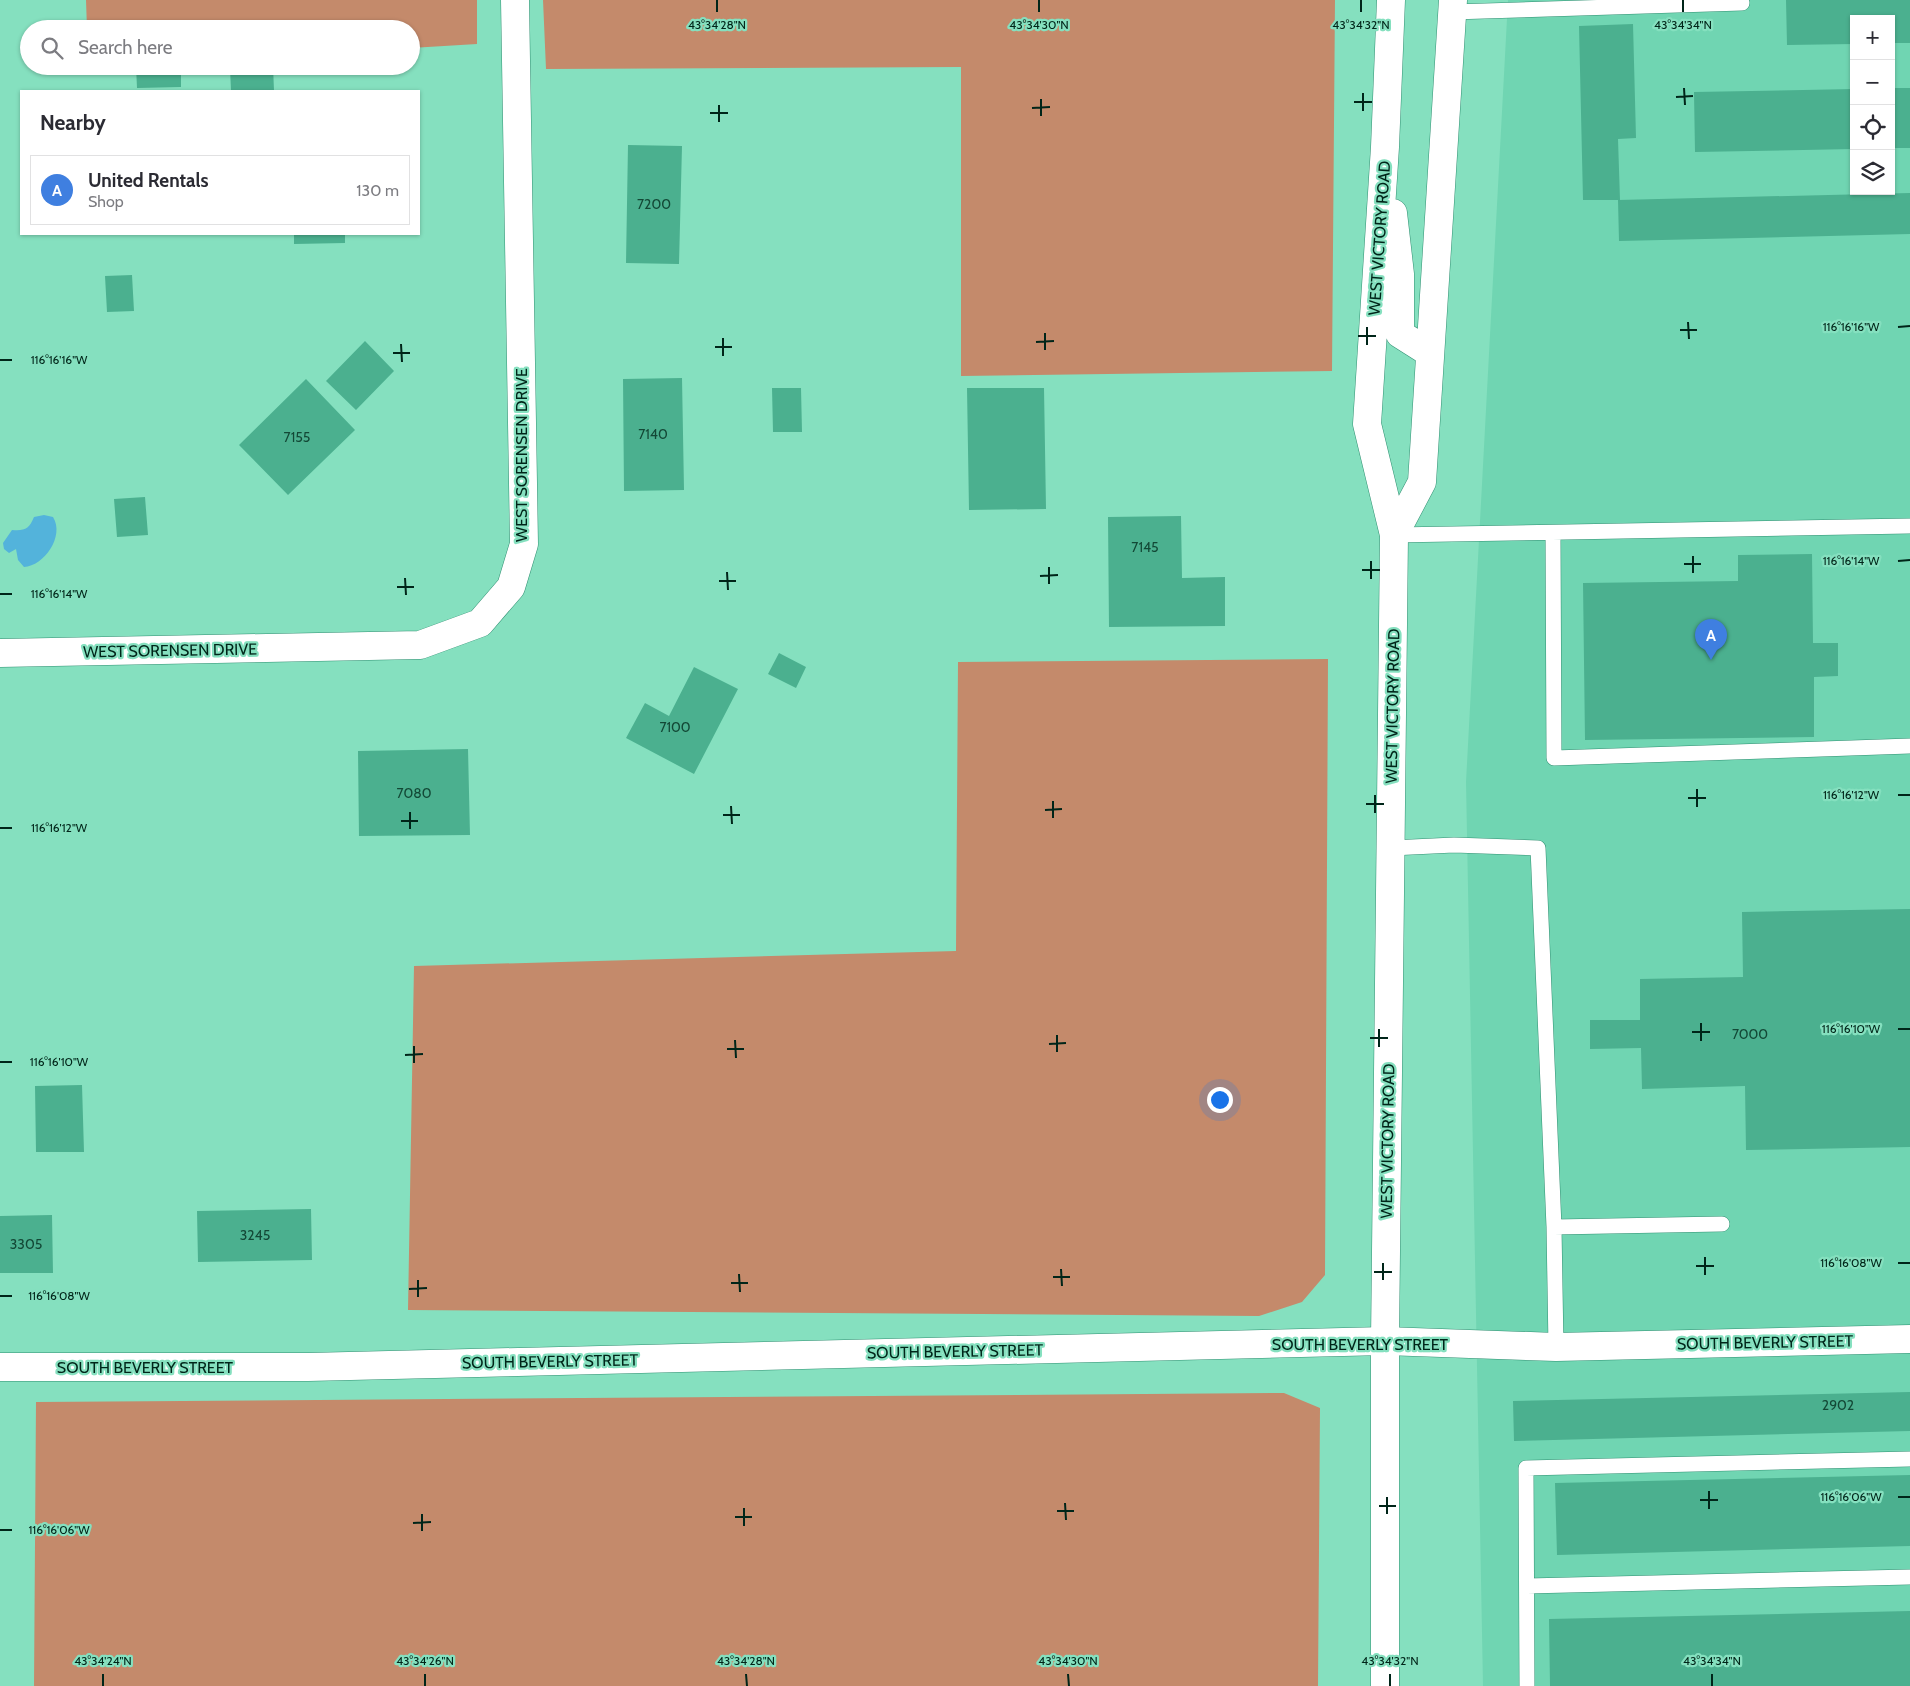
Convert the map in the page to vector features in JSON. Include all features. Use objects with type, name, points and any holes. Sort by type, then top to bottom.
[{"type":"street","name":"WEST SORENSEN DRIVE","points":[[0,653],[420,645],[480,623],[511,587],[524,544],[515,0]]},
{"type":"street","name":"WEST VICTORY ROAD","points":[[1385,1686],[1385,1341],[1394,535],[1367,424],[1385,147],[1391,0]]},
{"type":"street","name":"WEST VICTORY ROAD","points":[[1394,535],[1422,482],[1453,6]]},
{"type":"street","name":"WEST VICTORY ROAD","points":[[1385,147],[1400,274],[1400,334],[1430,353]]},
{"type":"street","name":"SOUTH BEVERLY STREET","points":[[0,1367],[308,1367],[1385,1341],[1556,1347],[1910,1340]]},
{"type":"lane","points":[[1453,6],[1742,3]]},
{"type":"lane","points":[[1394,535],[1553,534],[1910,526]]},
{"type":"lane","points":[[1553,534],[1554,758],[1910,746]]},
{"type":"lane","points":[[1390,848],[1454,845],[1538,848],[1554,1227],[1556,1347]]},
{"type":"lane","points":[[1554,1227],[1722,1224]]},
{"type":"lane","points":[[1527,1686],[1526,1468],[1910,1459]]},
{"type":"lane","points":[[1527,1586],[1910,1577]]},
{"type":"shaded area","points":[[86,0],[477,0],[477,44],[420,47],[420,20],[87,20]]},
{"type":"shaded area","points":[[543,0],[1335,0],[1332,371],[961,376],[961,67],[546,69]]},
{"type":"shaded area","points":[[1508,0],[1910,0],[1910,1686],[1483,1686],[1466,782]]},
{"type":"shaded area","points":[[1328,659],[1325,1275],[1302,1302],[1259,1316],[408,1310],[414,966],[956,951],[958,662]]},
{"type":"shaded area","points":[[1284,1393],[1320,1408],[1318,1686],[34,1686],[36,1402]]},
{"type":"water","points":[[44,515],[53,517],[56,525],[54,541],[45,556],[39,561],[24,567],[18,560],[16,549],[9,553],[4,549],[3,543],[12,530],[26,528],[34,517]]},
{"type":"building","points":[[1786,0],[1910,0],[1910,43],[1895,43],[1895,15],[1850,15],[1850,44],[1787,45]]},
{"type":"building","points":[[1633,24],[1636,138],[1618,139],[1620,200],[1583,200],[1579,26]]},
{"type":"building","points":[[136,75],[181,75],[181,87],[137,88]]},
{"type":"building","points":[[230,75],[273,75],[274,90],[231,90]]},
{"type":"building","points":[[1895,88],[1910,88],[1910,148],[1895,148]]},
{"type":"building","points":[[1850,89],[1850,149],[1695,152],[1694,92]]},
{"type":"building","points":[[628,145],[682,146],[679,264],[626,263]]},
{"type":"building","points":[[1895,193],[1910,193],[1910,234],[1619,241],[1618,200],[1895,195]]},
{"type":"building","points":[[294,235],[345,235],[345,243],[294,244]]},
{"type":"building","points":[[132,275],[134,311],[107,312],[105,276]]},
{"type":"building","points":[[365,341],[394,371],[356,410],[326,381]]},
{"type":"building","points":[[682,378],[684,490],[624,491],[623,379]]},
{"type":"building","points":[[306,379],[355,430],[288,495],[239,445]]},
{"type":"building","points":[[772,388],[801,388],[802,432],[773,432]]},
{"type":"building","points":[[967,388],[1044,388],[1046,509],[969,510]]},
{"type":"building","points":[[145,497],[148,535],[117,537],[114,499]]},
{"type":"building","points":[[1181,516],[1182,578],[1225,577],[1225,626],[1109,627],[1108,517]]},
{"type":"building","points":[[1812,554],[1813,643],[1838,643],[1838,676],[1814,677],[1814,737],[1585,740],[1583,583],[1738,581],[1738,555]]},
{"type":"building","points":[[779,653],[806,667],[796,688],[768,674]]},
{"type":"building","points":[[694,667],[738,689],[694,774],[626,738],[645,703],[669,716]]},
{"type":"building","points":[[468,749],[470,835],[359,836],[358,751]]},
{"type":"building","points":[[1910,909],[1910,1147],[1746,1150],[1745,1086],[1642,1089],[1641,1048],[1590,1049],[1590,1020],[1640,1020],[1640,979],[1743,977],[1742,912]]},
{"type":"building","points":[[82,1085],[84,1152],[36,1152],[35,1086]]},
{"type":"building","points":[[311,1209],[312,1260],[198,1262],[197,1211]]},
{"type":"building","points":[[52,1215],[53,1273],[0,1273],[0,1216]]},
{"type":"building","points":[[1910,1392],[1910,1431],[1514,1441],[1513,1401]]},
{"type":"building","points":[[1910,1475],[1910,1546],[1557,1555],[1555,1483]]},
{"type":"building","points":[[1910,1611],[1910,1686],[1550,1686],[1549,1619]]},
{"type":"place","name":"United Rentals","points":[[1711,660]]}]
